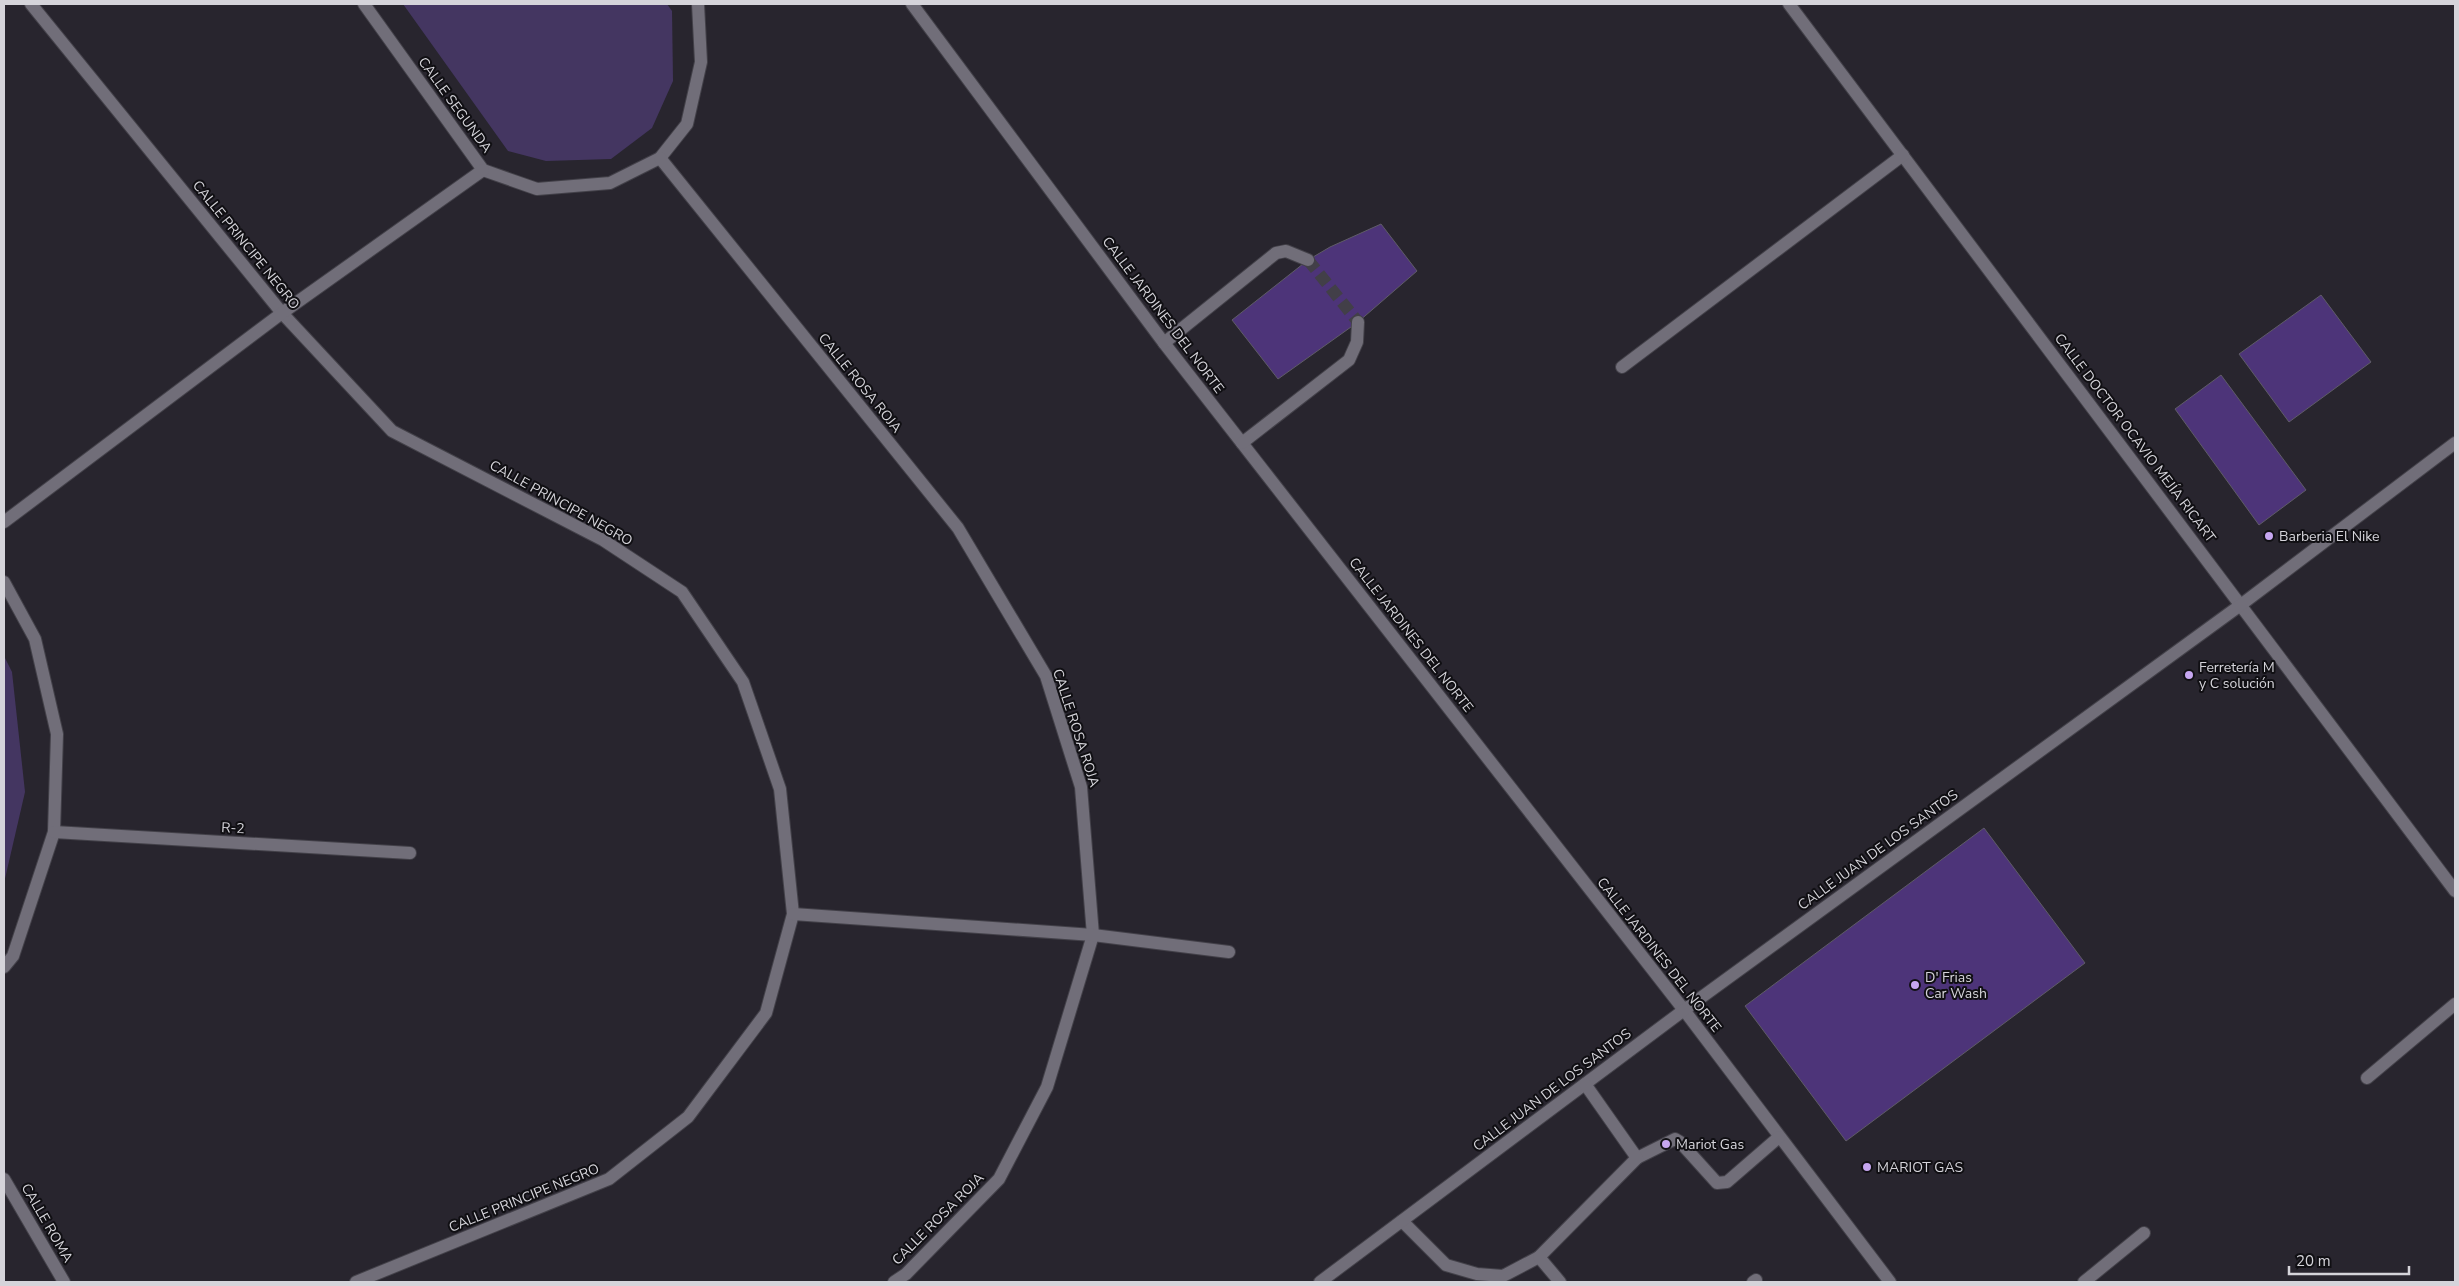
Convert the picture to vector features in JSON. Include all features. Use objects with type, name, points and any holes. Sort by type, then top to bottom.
[{"type":"street","name":"CALLE PRINCIPE NEGRO","points":[[31,4],[282,314],[392,431],[603,540],[682,592],[743,682],[780,789],[792,914],[766,1013],[688,1117],[609,1180],[356,1282]]},
{"type":"street","name":"CALLE SEGUNDA","points":[[364,4],[483,170],[537,188],[610,183],[660,158]]},
{"type":"street","points":[[660,158],[688,124],[701,62],[698,4]]},
{"type":"street","name":"CALLE JARDINES DEL NORTE","points":[[912,4],[1164,343],[1684,1010],[1890,1282]]},
{"type":"street","name":"CALLE DOCTOR OCAVIO MEJÍA RICART","points":[[1789,4],[2242,604],[2455,891]]},
{"type":"street","points":[[1622,366],[1903,156]]},
{"type":"street","name":"CALLE ROSA ROJA","points":[[660,158],[958,528],[1046,676],[1081,787],[1093,936],[1047,1087],[999,1179],[906,1274],[894,1282]]},
{"type":"street","points":[[4,522],[282,314],[483,170]]},
{"type":"street","points":[[1164,343],[1276,253],[1286,250],[1308,260]]},
{"type":"street","points":[[1242,443],[1349,360],[1358,342],[1358,322]]},
{"type":"street","name":"CALLE JUAN DE LOS SANTOS","points":[[1320,1282],[1684,1010],[2242,604],[2455,443]]},
{"type":"street","points":[[4,582],[35,639],[57,734],[54,832],[13,956],[4,967]]},
{"type":"street","name":"R-2","points":[[54,832],[410,852]]},
{"type":"street","points":[[792,914],[1093,936],[1229,952]]},
{"type":"street","points":[[2367,1078],[2455,1004]]},
{"type":"street","points":[[1585,1084],[1637,1158]]},
{"type":"street","points":[[1402,1221],[1446,1265],[1477,1274],[1503,1276],[1539,1257],[1637,1158],[1675,1139],[1680,1142],[1717,1183],[1721,1184],[1727,1182],[1779,1137]]},
{"type":"street","name":"CALLE ROMA","points":[[4,1179],[64,1282]]},
{"type":"street","points":[[2084,1282],[2144,1234]]},
{"type":"street","points":[[1539,1257],[1560,1282]]},
{"type":"shaded area","points":[[403,4],[667,4],[672,11],[673,81],[652,128],[611,159],[546,161],[508,151]]},
{"type":"shaded area","points":[[4,656],[12,672],[25,792],[4,883]]},
{"type":"building","points":[[1381,224],[1417,271],[1358,322],[1278,379],[1232,320],[1308,260],[1330,247]]},
{"type":"building","points":[[2321,295],[2371,362],[2289,422],[2239,354]]},
{"type":"building","points":[[2221,375],[2306,490],[2259,525],[2175,409]]},
{"type":"building","name":"D' Frias Car Wash","points":[[1984,828],[2085,963],[1846,1141],[1745,1006]]},
{"type":"tunnel","points":[[1308,260],[1358,322]]},
{"type":"place","name":"Barberia El Nike","points":[[2269,536]]},
{"type":"place","name":"Ferretería M y C solución","points":[[2189,675]]},
{"type":"place","name":"D' Frias Car Wash","points":[[1915,985]]},
{"type":"place","name":"Mariot Gas","points":[[1666,1144]]},
{"type":"place","name":"MARIOT GAS","points":[[1867,1167]]}]
